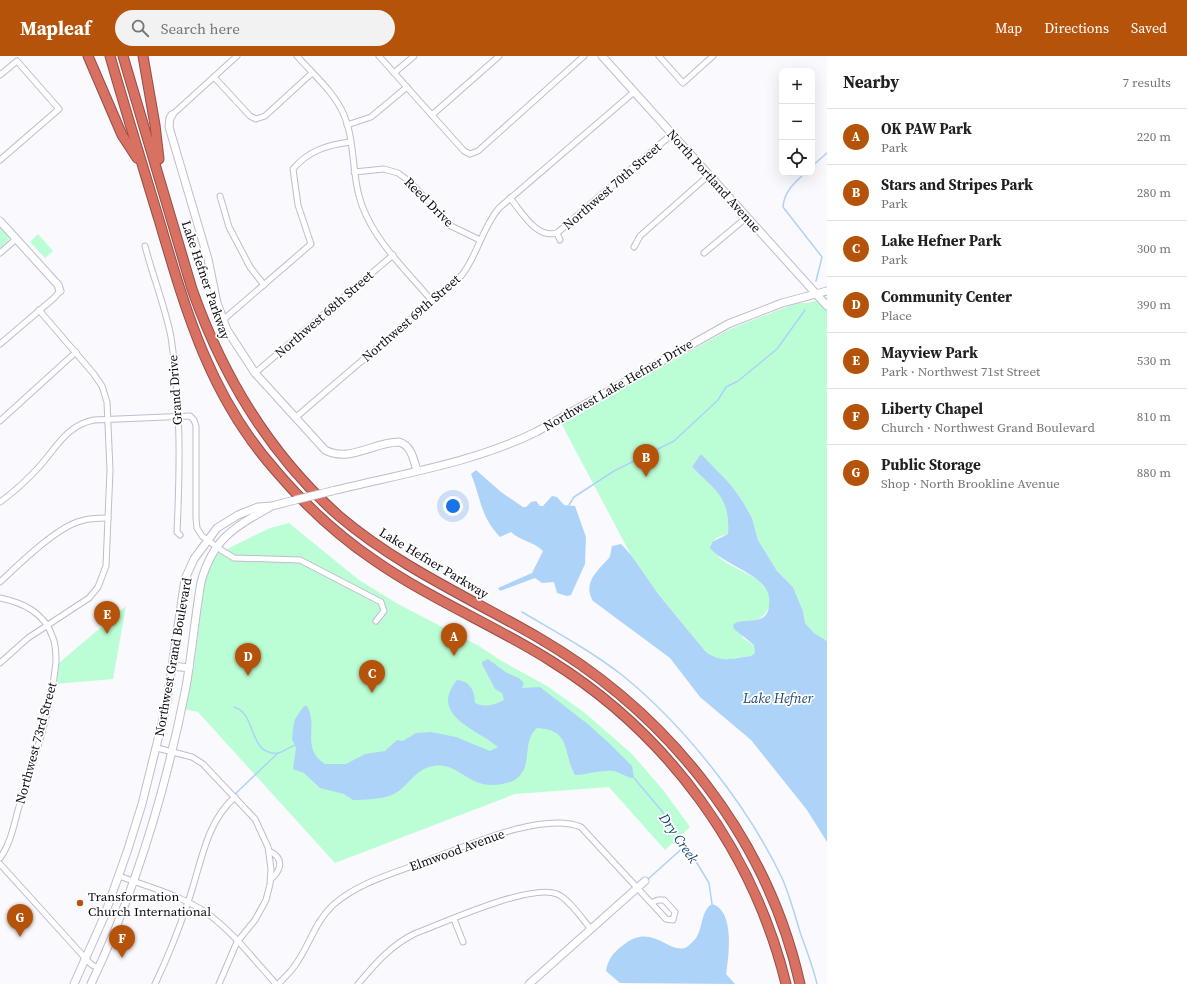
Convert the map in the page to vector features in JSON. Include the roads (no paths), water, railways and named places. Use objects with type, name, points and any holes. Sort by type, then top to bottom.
[{"type":"highway","points":[[88,56],[122,135],[143,168]]},
{"type":"highway","name":"Lake Hefner Parkway","points":[[110,56],[185,306],[199,346],[227,402],[262,454],[287,483],[321,518],[350,543],[410,582],[515,640],[570,673],[608,702],[649,739],[676,769],[701,801],[740,863],[768,925],[786,984]]},
{"type":"highway","name":"Lake Hefner Parkway","points":[[123,56],[192,289],[220,360],[240,398],[261,430],[283,458],[338,515],[374,543],[419,572],[566,654],[608,684],[658,728],[703,779],[742,839],[764,880],[780,920],[800,984]]},
{"type":"highway","points":[[143,56],[155,125],[162,187]]},
{"type":"street","points":[[237,56],[172,115],[170,118],[169,127],[208,259],[217,303],[223,320],[233,340],[255,373],[322,447],[333,454],[345,454],[392,443],[403,443],[411,450],[417,470]]},
{"type":"street","points":[[297,56],[338,104],[347,125],[359,198],[367,219],[376,234],[432,301]]},
{"type":"street","points":[[379,56],[464,151],[470,154],[478,151],[584,56]]},
{"type":"street","points":[[394,73],[414,56]]},
{"type":"street","points":[[432,116],[499,56]]},
{"type":"street","name":"North Portland Avenue","points":[[602,56],[827,306]]},
{"type":"street","points":[[659,56],[683,83],[713,56]]},
{"type":"street","points":[[0,75],[17,61],[60,109],[0,160]]},
{"type":"street","points":[[214,77],[247,114],[256,119],[264,116],[312,72]]},
{"type":"street","points":[[347,125],[371,117],[407,87]]},
{"type":"street","name":"Northwest 69th Street","points":[[295,418],[462,275],[472,258],[492,216],[510,198],[634,92]]},
{"type":"street","name":"Northwest 70th Street","points":[[560,240],[557,233],[672,134]]},
{"type":"street","points":[[223,320],[311,244],[298,205],[292,169],[301,160],[317,150],[333,144],[350,142]]},
{"type":"street","name":"Reed Drive","points":[[354,172],[384,168],[398,173],[409,181],[451,226],[480,240]]},
{"type":"street","points":[[634,247],[640,236],[709,176]]},
{"type":"street","points":[[220,196],[229,227],[250,267],[264,285]]},
{"type":"street","points":[[510,198],[538,230],[549,235],[557,233]]},
{"type":"street","points":[[704,253],[746,217]]},
{"type":"street","points":[[0,221],[58,285],[60,291],[0,344]]},
{"type":"street","points":[[0,253],[16,239]]},
{"type":"street","name":"Grand Drive","points":[[145,246],[171,338],[178,416],[179,479],[177,532],[180,535]]},
{"type":"street","name":"Northwest 68th Street","points":[[255,373],[393,255]]},
{"type":"street","name":"Northwest Lake Hefner Drive","points":[[417,470],[484,453],[514,443],[728,324],[761,310],[827,291]]},
{"type":"street","points":[[0,663],[28,638],[89,598],[98,587],[106,566],[109,420],[107,402],[102,386],[93,373],[39,310]]},
{"type":"street","points":[[0,421],[76,352]]},
{"type":"street","points":[[0,502],[30,476],[72,429],[87,422],[190,416],[195,423],[196,525],[198,531],[216,547],[234,558],[292,558],[304,561],[381,602],[384,611],[376,621]]},
{"type":"street","name":"Northwest Grand Boulevard","points":[[74,984],[86,959],[119,876],[137,822],[157,748],[173,666],[185,579],[194,559],[217,528],[238,515],[258,507],[274,506],[417,470]]},
{"type":"street","name":"Northwest Grand Boulevard","points":[[91,984],[134,882],[155,815],[172,751],[189,668],[200,582],[204,571],[216,547],[238,525],[274,506]]},
{"type":"street","points":[[0,582],[24,560],[68,526],[81,520],[108,518]]},
{"type":"street","name":"Northwest 73rd Street","points":[[0,598],[26,606],[38,614],[54,639],[56,653],[47,710],[25,789],[5,850],[0,858]]},
{"type":"street","points":[[173,666],[189,668]]},
{"type":"street","points":[[157,748],[197,759],[209,769],[258,824],[269,851],[271,864],[269,892],[261,911],[237,942],[219,984]]},
{"type":"street","points":[[155,984],[188,902],[214,823],[222,810],[235,797]]},
{"type":"street","name":"Elmwood Avenue","points":[[277,984],[296,966],[321,918],[346,895],[368,883],[510,831],[553,823],[571,823],[581,827],[653,902],[666,919],[673,920],[675,912],[664,900],[653,902]]},
{"type":"street","points":[[269,851],[277,856],[280,866],[277,874],[271,879]]},
{"type":"street","points":[[0,864],[86,959],[92,965],[99,968]]},
{"type":"street","points":[[119,876],[188,902],[208,914],[277,984]]},
{"type":"street","points":[[529,984],[645,881]]},
{"type":"street","points":[[358,984],[385,953],[403,939],[517,896],[546,891],[558,894],[563,897],[591,929]]},
{"type":"street","points":[[454,919],[463,942]]},
{"type":"water","name":"Lake Hefner","points":[[701,454],[731,485],[743,502],[752,518],[758,540],[777,571],[793,587],[803,611],[805,623],[814,633],[827,641],[827,842],[807,810],[751,740],[700,697],[670,658],[593,601],[590,594],[590,583],[596,572],[609,558],[612,546],[621,544],[631,555],[659,595],[705,651],[716,658],[722,659],[751,656],[755,653],[754,645],[734,629],[733,625],[739,622],[757,620],[765,616],[769,607],[769,594],[764,586],[756,579],[717,555],[710,548],[712,542],[728,534],[728,521],[727,511],[720,496],[692,467]]},
{"type":"water","points":[[476,470],[501,492],[523,507],[526,507],[531,502],[536,501],[540,506],[543,506],[552,496],[557,497],[564,505],[575,506],[586,537],[585,564],[571,595],[567,596],[557,593],[554,582],[542,583],[535,578],[500,591],[498,588],[532,573],[543,551],[511,532],[500,537],[493,529],[488,522],[482,507],[471,474]]},
{"type":"water","points":[[488,659],[507,673],[519,678],[524,683],[522,688],[540,687],[589,725],[632,766],[634,778],[613,771],[575,775],[561,737],[548,730],[537,728],[532,734],[530,740],[525,768],[516,779],[508,783],[491,785],[481,784],[451,768],[434,766],[422,770],[403,788],[392,795],[353,800],[344,794],[320,788],[304,773],[293,769],[296,748],[292,739],[293,728],[295,719],[304,706],[307,706],[310,714],[311,744],[313,751],[325,764],[346,764],[365,754],[385,751],[397,740],[403,741],[416,733],[431,732],[456,737],[490,751],[498,747],[459,720],[452,712],[448,703],[450,692],[457,680],[465,682],[471,687],[474,694],[475,703],[490,705],[504,700],[502,693],[495,689],[482,664],[482,662]]},
{"type":"water","points":[[712,904],[719,908],[724,915],[727,924],[729,946],[726,974],[735,984],[620,983],[606,971],[608,963],[622,946],[633,939],[642,936],[651,937],[673,947],[687,947],[696,938],[706,910]]},
{"type":"waterway","points":[[815,163],[827,153]]},
{"type":"waterway","points":[[802,176],[793,184],[788,192],[785,197],[783,207],[822,257],[816,281]]},
{"type":"waterway","points":[[569,505],[574,497],[614,471],[674,441],[718,400],[726,387],[738,381],[777,349],[805,310]]},
{"type":"waterway","points":[[522,612],[586,650],[622,675],[668,718],[691,742],[712,768],[733,795],[751,823],[782,878],[812,965],[817,984]]},
{"type":"waterway","points":[[234,707],[241,711],[246,717],[257,741],[262,748],[268,752],[282,752],[295,745]]},
{"type":"waterway","points":[[235,794],[278,753]]},
{"type":"waterway","name":"Dry Creek","points":[[634,778],[661,810],[686,845],[709,883],[712,904]]},
{"type":"waterway","points":[[647,880],[686,845]]},
{"type":"place","name":"Stars and Stripes Park","points":[[646,477]]},
{"type":"place","name":"Mayview Park","points":[[107,634]]},
{"type":"place","name":"OK PAW Park","points":[[454,656]]},
{"type":"place","name":"Community Center","points":[[248,676]]},
{"type":"place","name":"Lake Hefner Park","points":[[372,693]]},
{"type":"place","name":"Transformation Church International","points":[[80,903]]},
{"type":"place","name":"Public Storage","points":[[20,937]]},
{"type":"place","name":"Liberty Chapel","points":[[122,958]]}]
